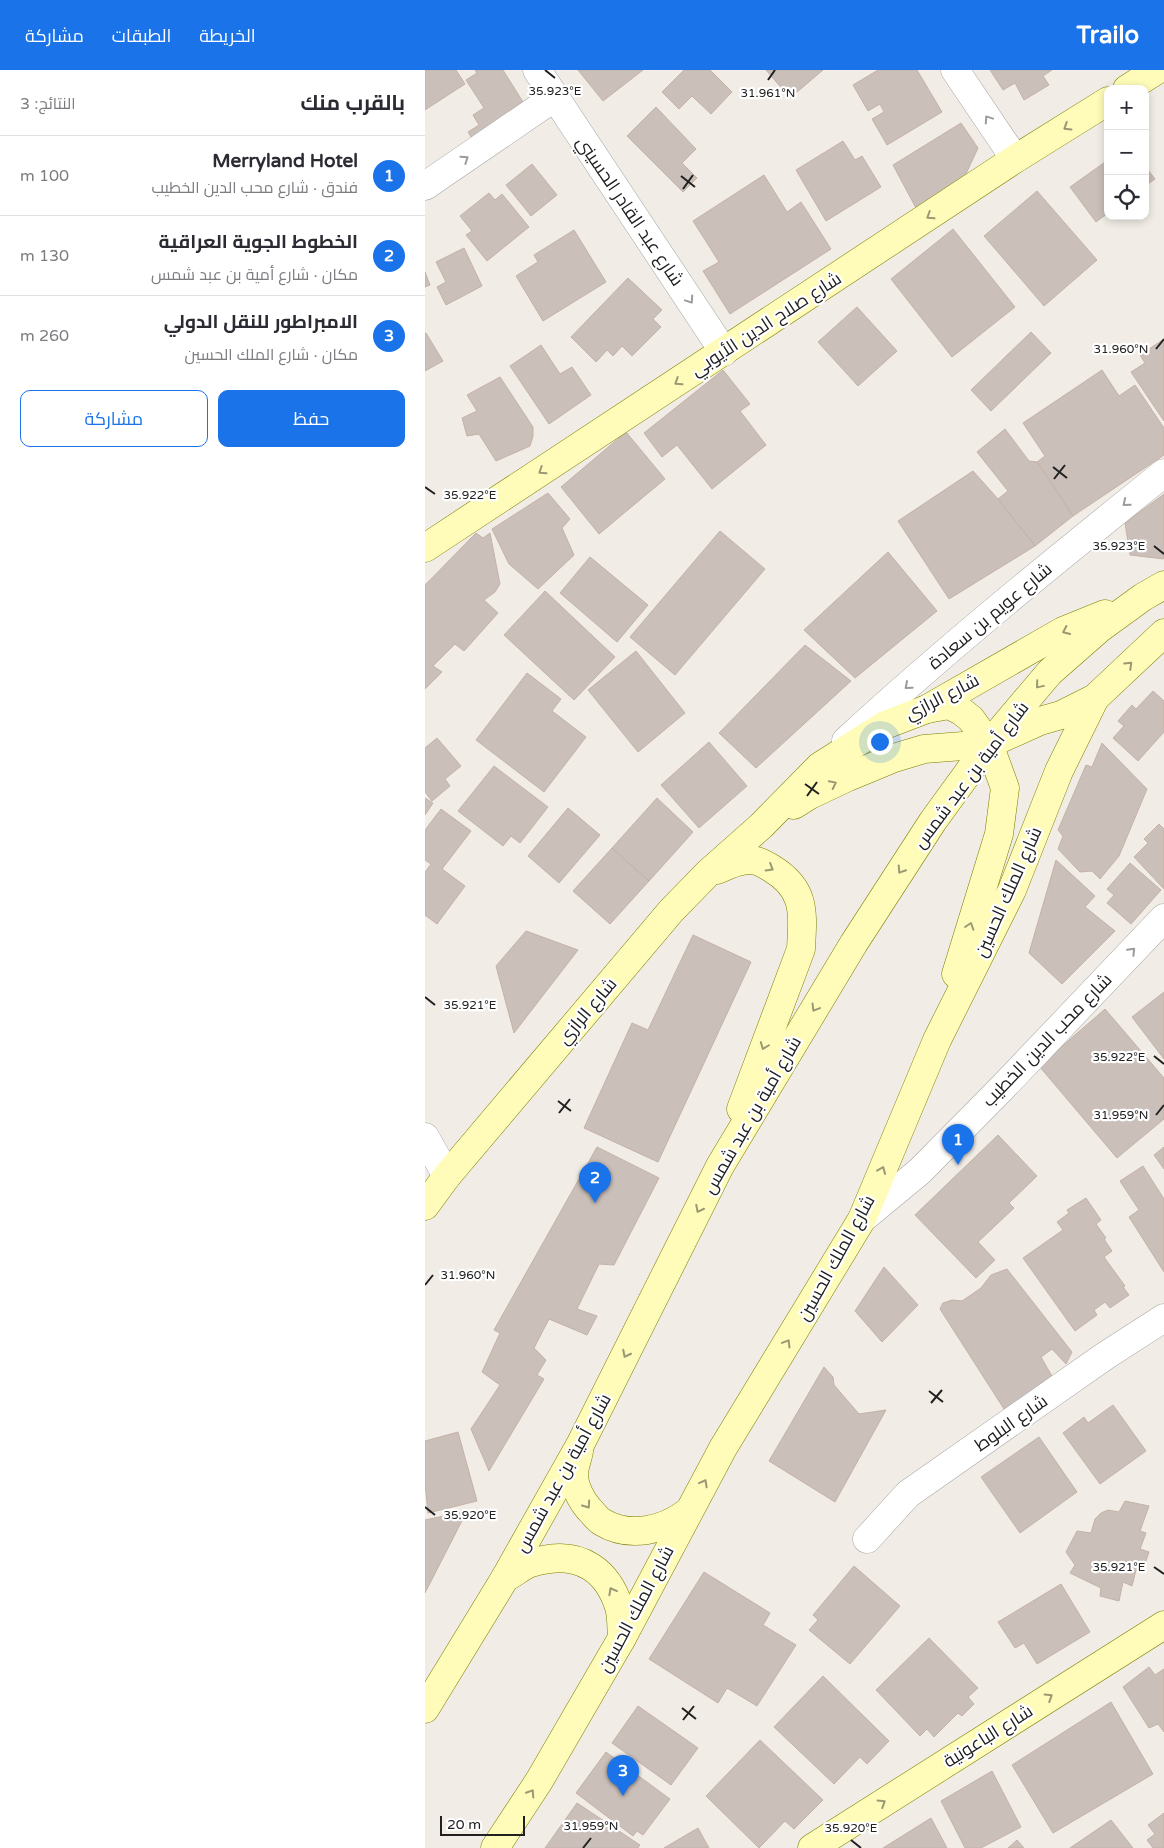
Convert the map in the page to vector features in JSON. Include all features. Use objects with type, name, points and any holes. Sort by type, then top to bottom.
[{"type":"main road","points":[[1133,85],[1157,70]]},
{"type":"main road","name":"شارع صلاح الدين الأيوبي","points":[[425,548],[1015,160],[1104,104]]},
{"type":"main road","name":"شارع الرازي","points":[[425,1206],[447,1176],[665,919],[708,873],[761,826],[820,766],[885,725],[927,709],[1063,631],[1153,591]]},
{"type":"main road","name":"شارع أمية بن عبد شمس","points":[[425,1709],[505,1578],[581,1442],[720,1166],[853,943],[933,821],[989,744],[1051,672],[1099,629],[1153,591]]},
{"type":"main road","name":"شارع الملك الحسين","points":[[495,1848],[539,1781],[622,1638],[723,1448],[862,1219],[937,1040],[1012,890],[1059,771],[1095,698],[1164,633]]},
{"type":"main road","name":"شارع الرازي","points":[[761,826],[810,795],[848,776],[894,758],[924,749],[989,744],[1040,721],[1061,715],[1095,698]]},
{"type":"main road","points":[[927,709],[949,705],[971,719],[989,744],[1005,788],[999,834],[960,958],[937,1040]]},
{"type":"main road","points":[[708,873],[743,860],[758,860],[790,882],[799,896],[802,920],[801,948],[720,1166]]},
{"type":"main road","points":[[581,1442],[574,1474],[577,1490],[586,1506],[601,1522],[618,1530],[636,1532],[656,1529],[688,1512]]},
{"type":"main road","points":[[505,1578],[529,1563],[554,1558],[572,1559],[587,1564],[597,1571],[612,1590],[620,1609],[622,1638]]},
{"type":"main road","name":"شارع الباعونية","points":[[812,1848],[1164,1625]]},
{"type":"street","name":"شارع عبد القادر الحسيني","points":[[537,70],[724,352]]},
{"type":"street","points":[[955,70],[1015,160]]},
{"type":"street","points":[[425,186],[555,97]]},
{"type":"street","name":"شارع عويم بن سعادة","points":[[820,766],[881,709],[1022,588],[1164,473]]},
{"type":"street","name":"شارع محب الدين الخطيب","points":[[862,1219],[919,1171],[1003,1087],[1164,918]]},
{"type":"street","points":[[425,1137],[447,1176]]},
{"type":"street","name":"شارع البلوط","points":[[867,1539],[908,1494],[1105,1356],[1164,1318]]},
{"type":"building","points":[[425,70],[456,70],[465,84],[425,110]]},
{"type":"building","points":[[475,70],[503,70],[528,110],[475,143],[468,132],[479,125],[473,115],[484,108],[466,80],[477,73]]},
{"type":"building","points":[[578,70],[643,70],[603,101]]},
{"type":"building","points":[[684,70],[710,70],[732,92],[711,114],[692,96],[679,109],[662,92]]},
{"type":"building","points":[[766,70],[823,70],[790,98]]},
{"type":"building","points":[[878,70],[917,70],[942,112],[887,145],[872,119],[884,112],[880,104],[868,111],[853,85]]},
{"type":"building","points":[[990,70],[1052,70],[1043,76],[1049,85],[1024,100],[1015,83],[1003,90]]},
{"type":"building","points":[[656,107],[696,149],[682,163],[697,178],[683,192],[627,136]]},
{"type":"building","points":[[961,123],[978,148],[965,176],[916,208],[893,165]]},
{"type":"building","points":[[843,141],[855,160],[862,156],[881,187],[826,221],[796,170]]},
{"type":"building","points":[[1104,163],[1104,216],[1096,222],[1070,187]]},
{"type":"building","points":[[532,164],[557,195],[531,216],[506,185]]},
{"type":"building","points":[[1149,171],[1155,179],[1149,183]]},
{"type":"building","points":[[764,175],[787,212],[801,202],[831,249],[730,314],[703,271],[719,262],[693,221]]},
{"type":"building","points":[[1037,191],[1097,260],[1044,306],[984,236]]},
{"type":"building","points":[[489,193],[495,200],[502,194],[529,227],[487,261],[466,235],[472,231],[460,216]]},
{"type":"building","points":[[953,229],[1015,307],[952,357],[891,279]]},
{"type":"building","points":[[574,230],[606,282],[543,321],[516,276],[538,262],[534,255]]},
{"type":"building","points":[[464,248],[482,286],[446,305],[437,287],[446,282],[436,262]]},
{"type":"building","points":[[425,272],[430,285],[425,287]]},
{"type":"building","points":[[628,278],[662,310],[653,319],[661,327],[632,356],[622,346],[613,356],[607,350],[596,362],[571,337]]},
{"type":"building","points":[[857,307],[897,351],[858,386],[818,342]]},
{"type":"building","points":[[1031,332],[1051,353],[991,411],[971,390]]},
{"type":"building","points":[[425,333],[443,361],[425,371]]},
{"type":"building","points":[[1164,339],[1164,421],[1131,372],[1145,363],[1140,355]]},
{"type":"building","points":[[541,345],[560,374],[572,367],[591,395],[549,424],[510,366]]},
{"type":"building","points":[[723,370],[750,404],[740,411],[766,445],[712,489],[677,445],[662,457],[644,433]]},
{"type":"building","points":[[1102,370],[1119,396],[1135,385],[1164,428],[1164,455],[1073,516],[1037,462],[1045,456],[1023,423]]},
{"type":"building","points":[[500,377],[533,427],[533,436],[530,446],[496,461],[479,434],[467,436],[462,418],[477,411],[467,395]]},
{"type":"building","points":[[1005,429],[1029,461],[1037,462],[1073,516],[1035,546],[998,499],[1008,491],[977,452]]},
{"type":"building","points":[[626,432],[665,479],[599,534],[561,487]]},
{"type":"building","points":[[973,471],[1035,546],[949,599],[898,521]]},
{"type":"building","points":[[548,493],[570,519],[562,528],[574,555],[538,589],[509,564],[492,529]]},
{"type":"building","points":[[1164,494],[1164,559],[1130,555],[1125,523]]},
{"type":"building","points":[[720,531],[765,569],[675,675],[630,637]]},
{"type":"building","points":[[476,533],[483,538],[490,533],[500,584],[495,592],[484,600],[498,613],[464,651],[455,644],[433,666],[442,672],[425,689],[425,585]]},
{"type":"building","points":[[888,552],[937,611],[855,678],[804,630]]},
{"type":"building","points":[[590,557],[648,605],[617,642],[560,593]]},
{"type":"building","points":[[545,591],[615,657],[574,700],[504,635]]},
{"type":"building","points":[[805,645],[851,681],[756,768],[719,733]]},
{"type":"building","points":[[636,651],[685,713],[638,752],[588,690]]},
{"type":"building","points":[[527,673],[561,699],[552,711],[586,737],[544,792],[476,740]]},
{"type":"building","points":[[1153,691],[1164,701],[1164,732],[1138,761],[1113,738],[1124,726],[1118,721],[1132,705],[1136,709]]},
{"type":"building","points":[[437,738],[461,766],[445,779],[450,786],[432,801],[425,792],[425,748]]},
{"type":"building","points":[[709,742],[747,786],[699,828],[661,785]]},
{"type":"building","points":[[1102,743],[1147,789],[1119,856],[1100,879],[1092,871],[1080,872],[1058,849],[1063,836],[1058,830],[1086,765],[1092,767]]},
{"type":"building","points":[[494,766],[548,807],[520,843],[511,836],[503,846],[458,811]]},
{"type":"building","points":[[425,798],[433,803],[425,815]]},
{"type":"building","points":[[657,798],[693,832],[649,881],[612,848]]},
{"type":"building","points":[[568,808],[600,835],[559,883],[528,856]]},
{"type":"building","points":[[441,809],[471,831],[442,869],[465,886],[437,924],[425,915],[425,872],[431,864],[425,860],[425,830]]},
{"type":"building","points":[[1159,824],[1164,829],[1164,889],[1134,857],[1148,843],[1144,839]]},
{"type":"building","points":[[612,848],[649,881],[610,924],[573,891]]},
{"type":"building","points":[[1056,860],[1095,896],[1085,907],[1115,931],[1062,984],[1029,953]]},
{"type":"building","points":[[1130,863],[1161,890],[1131,924],[1107,903],[1114,895],[1107,889]]},
{"type":"building","points":[[526,931],[578,950],[514,1033],[496,966]]},
{"type":"building","points":[[693,935],[751,962],[658,1162],[584,1128],[632,1023],[648,1030]]},
{"type":"building","points":[[1164,992],[1164,1059],[1132,1017]]},
{"type":"building","points":[[1105,1009],[1164,1078],[1164,1119],[1117,1158],[1039,1066]]},
{"type":"building","points":[[998,1135],[1037,1176],[1009,1203],[1014,1208],[978,1242],[995,1260],[976,1278],[915,1215]]},
{"type":"building","points":[[597,1147],[659,1178],[614,1265],[599,1264],[577,1309],[597,1316],[587,1335],[549,1319],[534,1348],[546,1360],[537,1375],[544,1379],[489,1471],[471,1429],[500,1385],[482,1372],[500,1333],[494,1330]]},
{"type":"building","points":[[1164,1147],[1164,1169],[1154,1155]]},
{"type":"building","points":[[1143,1166],[1164,1199],[1164,1272],[1129,1217],[1139,1210],[1120,1181]]},
{"type":"building","points":[[1086,1198],[1101,1220],[1096,1224],[1112,1251],[1104,1257],[1125,1286],[1123,1287],[1129,1295],[1110,1308],[1105,1302],[1094,1310],[1097,1315],[1075,1331],[1023,1258],[1063,1230],[1057,1222],[1069,1213],[1067,1210]]},
{"type":"building","points":[[884,1267],[918,1305],[882,1342],[855,1311]]},
{"type":"building","points":[[1007,1269],[1072,1352],[1066,1364],[1052,1349],[1041,1357],[1053,1378],[1004,1409],[940,1309],[943,1303],[952,1300],[962,1301],[981,1288],[991,1275]]},
{"type":"building","points":[[824,1367],[833,1377],[834,1385],[859,1414],[886,1410],[835,1502],[769,1461]]},
{"type":"building","points":[[1113,1405],[1146,1451],[1100,1484],[1063,1433],[1084,1417],[1088,1423]]},
{"type":"building","points":[[458,1432],[477,1501],[428,1513],[425,1483],[425,1441]]},
{"type":"building","points":[[1039,1437],[1077,1492],[1020,1533],[981,1477]]},
{"type":"building","points":[[1125,1501],[1149,1506],[1140,1531],[1146,1533],[1140,1549],[1149,1552],[1142,1572],[1136,1570],[1132,1586],[1123,1582],[1119,1601],[1100,1596],[1101,1588],[1070,1573],[1075,1565],[1066,1552],[1077,1531],[1091,1533],[1095,1519],[1101,1513],[1108,1510],[1119,1512]]},
{"type":"building","points":[[467,1511],[425,1593],[425,1520]]},
{"type":"building","points":[[854,1566],[900,1606],[850,1664],[809,1630],[818,1620],[813,1615]]},
{"type":"building","points":[[704,1572],[770,1613],[763,1625],[796,1645],[757,1706],[727,1688],[718,1703],[649,1659]]},
{"type":"building","points":[[1061,1584],[1090,1632],[1037,1664],[1024,1643],[1015,1648],[998,1622]]},
{"type":"building","points":[[929,1638],[978,1688],[968,1697],[974,1704],[962,1716],[958,1713],[934,1737],[927,1729],[920,1736],[876,1690]]},
{"type":"building","points":[[1149,1667],[1155,1675],[1164,1669],[1164,1732],[1158,1724],[1149,1728],[1123,1687]]},
{"type":"building","points":[[823,1676],[889,1741],[867,1764],[860,1757],[834,1784],[774,1727]]},
{"type":"building","points":[[1111,1702],[1153,1774],[1053,1833],[1012,1765]]},
{"type":"building","points":[[638,1706],[698,1748],[671,1785],[612,1743]]},
{"type":"building","points":[[760,1740],[823,1800],[794,1829],[785,1821],[759,1848],[706,1796]]},
{"type":"building","points":[[606,1752],[670,1799],[643,1835],[637,1831],[633,1836],[576,1793]]},
{"type":"building","points":[[992,1771],[1021,1827],[981,1848],[965,1848],[941,1801]]},
{"type":"building","points":[[577,1803],[640,1845],[638,1848],[545,1848]]},
{"type":"building","points":[[1164,1813],[1164,1848],[1153,1848],[1147,1840],[1155,1834],[1148,1825]]},
{"type":"building","points":[[931,1818],[947,1848],[883,1848]]},
{"type":"building","points":[[1111,1820],[1133,1848],[1070,1848]]},
{"type":"building","points":[[698,1828],[709,1848],[664,1848]]},
{"type":"building","points":[[1017,1840],[1024,1848],[1008,1848]]},
{"type":"place","name":"Merryland Hotel","points":[[958,1165]]},
{"type":"place","name":"الخطوط الجوية العراقية","points":[[595,1203]]},
{"type":"place","name":"الامبراطور للنقل الدولي","points":[[623,1796]]}]
